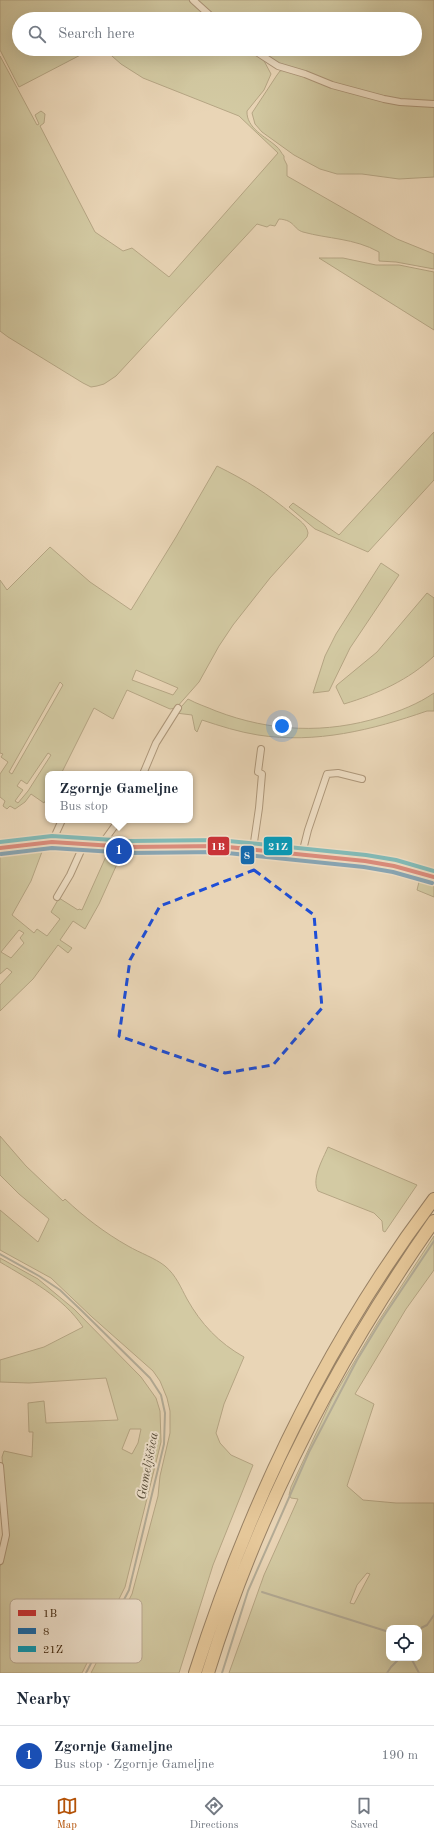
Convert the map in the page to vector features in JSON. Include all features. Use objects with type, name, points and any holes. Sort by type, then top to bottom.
[{"type":"highway","points":[[195,1673],[218,1604],[246,1532],[292,1431],[352,1322],[405,1239],[434,1199]]},
{"type":"highway","points":[[208,1673],[227,1616],[252,1550],[283,1479],[309,1426],[369,1319],[434,1221]]},
{"type":"street","points":[[193,0],[206,12]]},
{"type":"street","points":[[263,56],[278,66],[305,74],[338,87],[384,99],[434,104]]},
{"type":"street","points":[[144,771],[156,743],[178,708]]},
{"type":"street","points":[[253,849],[262,774],[258,772],[261,749]]},
{"type":"street","points":[[302,854],[308,830],[327,774],[338,773],[362,779]]},
{"type":"street","points":[[52,842],[61,823]]},
{"type":"street","points":[[98,846],[117,823]]},
{"type":"street","points":[[0,848],[52,842],[129,847],[218,846],[302,854],[394,866],[434,877]]},
{"type":"street","points":[[57,897],[70,875],[84,844]]},
{"type":"street","points":[[0,1466],[2,1505],[6,1536],[0,1561]]},
{"type":"highlighted area","points":[[254,870],[314,915],[322,1008],[273,1065],[225,1073],[119,1036],[130,960],[160,906]]},
{"type":"green space","points":[[0,0],[191,0],[204,12],[12,12],[12,56],[79,56],[19,87],[0,50]]},
{"type":"green space","points":[[196,0],[434,0],[434,102],[416,102],[378,96],[343,86],[279,64],[267,56],[422,56],[422,12],[209,12]]},
{"type":"green space","points":[[0,56],[37,125],[39,124],[35,115],[41,111],[45,114],[44,123],[40,126],[95,232],[123,251],[132,248],[169,277],[278,153],[239,116],[143,78],[121,64],[112,56],[259,56],[263,59],[271,74],[264,90],[247,111],[248,117],[257,132],[277,147],[284,156],[287,165],[287,176],[397,239],[434,254],[434,269],[396,262],[379,261],[379,252],[370,247],[351,241],[303,232],[288,221],[279,219],[275,226],[270,225],[267,227],[257,224],[116,376],[104,384],[91,387],[8,337],[0,331]]},
{"type":"green space","points":[[285,70],[369,98],[434,105],[434,177],[399,179],[362,174],[337,174],[320,169],[294,155],[262,132],[255,124],[252,113],[280,71]]},
{"type":"green space","points":[[319,258],[343,258],[376,265],[399,265],[434,272],[434,330]]},
{"type":"green space","points":[[434,432],[434,480],[368,552],[315,529],[289,507],[293,503],[339,535]]},
{"type":"green space","points":[[217,466],[247,482],[274,500],[302,523],[307,530],[307,537],[270,578],[233,625],[219,646],[199,682],[176,708],[170,709],[127,690],[113,719],[94,708],[62,771],[45,771],[44,803],[31,794],[25,802],[15,809],[10,806],[7,809],[3,806],[5,801],[0,797],[0,774],[8,762],[1,757],[3,754],[0,753],[0,580],[7,590],[50,547],[90,582],[131,610],[176,537]],"holes":[[[136,670],[178,688],[173,695],[132,680]],[[60,682],[63,685],[12,774],[9,772]],[[48,753],[51,755],[28,791],[18,803],[15,801],[23,790],[17,786],[21,780],[27,784]]]},
{"type":"green space","points":[[381,563],[399,575],[350,648],[329,691],[313,693],[325,656],[336,634]]},
{"type":"green space","points":[[427,593],[434,598],[434,656],[414,672],[392,685],[368,696],[344,704],[336,687],[337,685],[377,652]]},
{"type":"green space","points":[[434,693],[434,711],[427,711],[386,724],[344,734],[301,738],[258,735],[237,731],[202,720],[197,732],[195,730],[192,715],[176,713],[188,699],[216,711],[257,723],[278,727],[319,728],[340,726],[381,717],[409,707]]},
{"type":"green space","points":[[42,846],[43,849],[31,881],[12,915],[34,933],[37,929],[47,936],[60,919],[51,912],[59,898],[78,910],[82,910],[108,852],[122,853],[99,904],[85,929],[73,921],[60,940],[72,948],[68,953],[58,945],[33,979],[0,1011],[0,985],[12,972],[7,968],[0,974],[0,851]],"holes":[[[19,930],[24,933],[20,938],[24,943],[11,958],[1,952]]]},
{"type":"green space","points":[[423,878],[434,880],[434,897],[417,890],[419,882]]},
{"type":"green space","points":[[0,1136],[26,1166],[63,1201],[65,1199],[111,1236],[133,1249],[157,1260],[165,1266],[175,1277],[198,1317],[211,1332],[227,1346],[244,1357],[224,1404],[216,1433],[220,1443],[231,1455],[253,1465],[213,1565],[179,1673],[91,1673],[96,1663],[142,1663],[142,1599],[129,1599],[158,1496],[160,1476],[170,1433],[170,1411],[167,1398],[160,1381],[153,1371],[51,1278],[0,1250],[0,1210],[38,1242],[49,1219],[19,1194],[0,1175]]},
{"type":"green space","points":[[328,1147],[417,1185],[385,1232],[383,1231],[382,1221],[374,1213],[318,1191],[316,1186],[317,1175]]},
{"type":"green space","points":[[434,1236],[434,1270],[406,1309],[355,1394],[374,1404],[347,1486],[363,1500],[396,1503],[434,1503],[434,1673],[229,1673],[264,1575],[298,1499],[291,1498],[289,1495],[291,1487],[332,1399],[378,1322]],"holes":[[[367,1573],[370,1574],[354,1604],[350,1603],[357,1585]]]},
{"type":"green space","points":[[0,1258],[38,1279],[74,1309],[141,1377],[156,1398],[160,1411],[161,1442],[125,1587],[119,1599],[10,1599],[10,1663],[87,1663],[82,1673],[0,1673],[0,1567],[8,1534],[2,1457],[4,1451],[32,1457],[33,1432],[29,1432],[28,1403],[44,1401],[46,1423],[118,1420],[106,1378],[29,1383],[0,1382],[0,1360],[44,1347],[83,1327],[75,1316],[56,1298],[0,1262]],"holes":[[[130,1429],[141,1429],[138,1443],[132,1454],[122,1449]]]},
{"type":"waterway","points":[[222,1673],[248,1591],[309,1452],[357,1360],[382,1319],[434,1241]]},
{"type":"waterway","name":"Gameljščica","points":[[0,1254],[39,1276],[60,1290],[150,1378],[161,1395],[165,1413],[164,1444],[129,1590],[124,1599]]},
{"type":"waterway","points":[[262,1592],[386,1631]]},
{"type":"waterway","points":[[422,1628],[427,1625],[434,1615]]},
{"type":"waterway","points":[[387,1673],[397,1661]]},
{"type":"waterway","points":[[413,1661],[419,1673]]},
{"type":"waterway","name":"Gameljščica","points":[[86,1673],[91,1663]]},
{"type":"transit line","name":"21Z","points":[[0,842],[52,836],[129,841],[219,840],[366,855],[396,860],[434,871]]},
{"type":"transit line","name":"1B","points":[[0,848],[52,842],[129,847],[218,846],[365,861],[394,866],[434,877]]},
{"type":"transit line","name":"8","points":[[1,854],[52,848],[129,853],[218,852],[364,867],[393,872],[432,883]]},
{"type":"place","name":"Zgornje Gameljne","points":[[119,851]]}]
